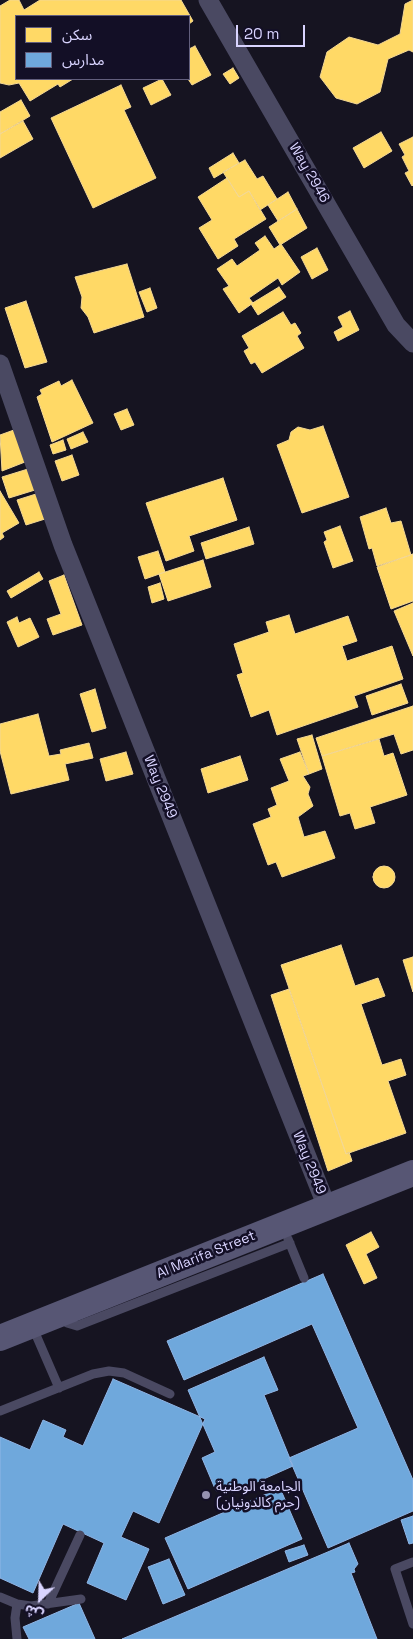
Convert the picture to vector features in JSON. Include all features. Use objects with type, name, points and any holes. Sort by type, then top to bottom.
[{"type":"street","name":"Way 2946","points":[[208,0],[396,325],[413,342]]},
{"type":"street","name":"Way 2949","points":[[0,364],[63,545],[327,1207]]},
{"type":"street","name":"Al Marifa Street","points":[[0,1338],[62,1313],[286,1234],[327,1207],[413,1173]]},
{"type":"lane","points":[[286,1234],[304,1278]]},
{"type":"lane","points":[[32,1325],[59,1388]]},
{"type":"lane","points":[[0,1411],[93,1374],[109,1371],[124,1373],[170,1394]]},
{"type":"lane","points":[[48,1604],[80,1535]]},
{"type":"lane","points":[[413,1562],[395,1569],[413,1624]]},
{"type":"lane","points":[[0,1597],[17,1604],[48,1604],[81,1599]]},
{"type":"lane","points":[[17,1604],[15,1618],[17,1639]]},
{"type":"building: سكن","points":[[10,0],[19,0],[24,10],[40,0],[181,0],[190,15],[15,15],[15,80],[71,80],[60,87],[58,84],[30,101],[19,83],[9,85],[0,83],[0,6]]},
{"type":"building: سكن","points":[[413,0],[413,52],[409,50],[388,59],[380,92],[357,104],[336,98],[320,77],[327,52],[349,37],[378,45],[400,34],[405,4]]},
{"type":"building: سكن","points":[[195,46],[211,75],[192,85],[189,80],[190,48]]},
{"type":"building: سكن","points":[[233,68],[239,78],[230,84],[223,74]]},
{"type":"building: سكن","points":[[163,80],[171,95],[151,105],[143,88]]},
{"type":"building: سكن","points":[[121,85],[131,107],[124,110],[156,178],[93,208],[51,118]]},
{"type":"building: سكن","points":[[21,100],[30,116],[0,134],[0,112]]},
{"type":"building: سكن","points":[[23,121],[33,139],[0,158],[0,134]]},
{"type":"building: سكن","points":[[381,132],[392,151],[364,168],[353,148]]},
{"type":"building: سكن","points":[[413,137],[412,186],[405,173],[409,171],[402,157],[405,155],[399,144]]},
{"type":"building: سكن","points":[[233,153],[239,163],[214,178],[209,168]]},
{"type":"building: سكن","points":[[245,160],[257,179],[263,176],[277,199],[260,210],[249,191],[239,197],[223,172]]},
{"type":"building: سكن","points":[[227,178],[239,197],[249,191],[266,219],[234,239],[238,246],[218,259],[199,228],[212,220],[198,197]]},
{"type":"building: سكن","points":[[288,192],[297,209],[278,221],[268,205]]},
{"type":"building: سكن","points":[[297,209],[307,228],[280,245],[269,227]]},
{"type":"building: سكن","points":[[265,236],[274,249],[281,244],[300,272],[282,285],[278,278],[249,298],[253,303],[239,313],[223,289],[229,286],[217,269],[232,259],[237,266],[260,250],[255,243]]},
{"type":"building: سكن","points":[[317,248],[328,270],[312,279],[301,257]]},
{"type":"building: سكن","points":[[127,264],[144,317],[94,333],[88,317],[81,308],[82,297],[75,277]]},
{"type":"building: سكن","points":[[279,287],[286,297],[258,315],[251,304]]},
{"type":"building: سكن","points":[[150,288],[157,308],[147,312],[139,292]]},
{"type":"building: سكن","points":[[26,301],[47,362],[25,368],[5,308]]},
{"type":"building: سكن","points":[[350,311],[359,330],[338,341],[334,332],[343,327],[338,317]]},
{"type":"building: سكن","points":[[283,312],[291,325],[295,323],[301,333],[297,336],[304,348],[262,373],[255,362],[251,364],[244,351],[249,348],[242,336]]},
{"type":"building: سكن","points":[[72,380],[93,423],[52,442],[37,397],[42,394],[40,390],[59,381],[61,386]]},
{"type":"building: سكن","points":[[127,409],[134,425],[121,430],[114,414]]},
{"type":"building: سكن","points":[[323,426],[349,497],[302,513],[277,445],[289,440],[291,432],[298,427],[310,430]]},
{"type":"building: سكن","points":[[14,430],[25,462],[2,471],[0,435]]},
{"type":"building: سكن","points":[[83,432],[88,442],[71,449],[67,439]]},
{"type":"building: سكن","points":[[63,440],[66,450],[53,454],[50,445]]},
{"type":"building: سكن","points":[[72,455],[79,475],[62,481],[55,461]]},
{"type":"building: سكن","points":[[28,469],[35,490],[9,498],[2,477]]},
{"type":"building: سكن","points":[[223,478],[237,520],[189,536],[194,551],[166,561],[146,503]]},
{"type":"building: سكن","points":[[0,491],[19,523],[2,533],[4,537],[0,540]]},
{"type":"building: سكن","points":[[36,494],[45,519],[26,525],[17,500]]},
{"type":"building: سكن","points":[[386,508],[391,523],[401,521],[411,555],[377,566],[372,548],[369,549],[360,517]]},
{"type":"building: سكن","points":[[340,526],[353,561],[333,568],[324,542],[327,540],[324,532]]},
{"type":"building: سكن","points":[[249,527],[254,544],[206,559],[201,543]]},
{"type":"building: سكن","points":[[158,551],[165,572],[145,579],[138,557]]},
{"type":"building: سكن","points":[[413,554],[413,601],[391,609],[377,567]]},
{"type":"building: سكن","points":[[203,560],[211,587],[168,601],[159,574]]},
{"type":"building: سكن","points":[[39,572],[43,579],[11,598],[7,591]]},
{"type":"building: سكن","points":[[64,575],[82,625],[53,635],[47,619],[61,614],[49,581]]},
{"type":"building: سكن","points":[[160,583],[164,599],[152,603],[148,587]]},
{"type":"building: سكن","points":[[413,603],[413,656],[394,611]]},
{"type":"building: سكن","points":[[289,615],[295,634],[348,616],[357,641],[342,646],[347,661],[392,646],[403,679],[354,696],[358,707],[277,735],[269,710],[251,717],[237,675],[243,673],[234,644],[269,632],[266,622]]},
{"type":"building: سكن","points":[[17,617],[19,623],[30,618],[39,637],[18,647],[7,622]]},
{"type":"building: سكن","points":[[401,684],[408,703],[372,715],[366,696]]},
{"type":"building: سكن","points":[[95,689],[106,728],[92,732],[80,694]]},
{"type":"building: سكن","points":[[413,706],[413,750],[401,754],[394,734],[322,756],[316,738]]},
{"type":"building: سكن","points":[[38,714],[49,756],[61,754],[60,750],[89,743],[93,758],[65,764],[69,780],[11,794],[0,751],[0,724]]},
{"type":"building: سكن","points":[[312,735],[322,769],[309,774],[297,739]]},
{"type":"building: سكن","points":[[379,739],[384,756],[393,753],[407,795],[370,807],[375,823],[355,829],[350,813],[340,816],[322,756]]},
{"type":"building: سكن","points":[[126,752],[133,774],[106,781],[100,759]]},
{"type":"building: سكن","points":[[300,752],[309,774],[303,776],[310,787],[308,794],[313,806],[298,817],[304,837],[325,831],[335,858],[282,877],[276,862],[268,865],[253,824],[271,817],[268,809],[277,805],[271,788],[289,781],[280,759]]},
{"type":"building: سكن","points":[[240,756],[248,780],[208,793],[201,769]]},
{"type":"building: سكن","points":[[384,866],[392,869],[395,877],[392,885],[384,888],[376,885],[373,877],[376,869]]},
{"type":"building: سكن","points":[[341,945],[355,986],[378,978],[385,996],[361,1004],[382,1065],[401,1059],[406,1075],[388,1081],[406,1133],[346,1154],[281,965]]},
{"type":"building: سكن","points":[[413,957],[413,992],[403,960]]},
{"type":"building: سكن","points":[[289,989],[346,1154],[349,1152],[352,1161],[328,1171],[271,995]]},
{"type":"building: سكن","points":[[371,1232],[379,1247],[366,1254],[377,1278],[364,1284],[346,1245]]},
{"type":"building: مدارس","points":[[323,1274],[413,1480],[413,1511],[328,1548],[289,1458],[358,1428],[312,1324],[184,1380],[167,1341]]},
{"type":"building: مدارس","points":[[264,1357],[278,1390],[264,1395],[293,1466],[232,1493],[229,1485],[216,1491],[202,1458],[215,1452],[188,1390]]},
{"type":"building: مدارس","points":[[113,1379],[205,1419],[159,1523],[133,1511],[121,1537],[149,1549],[126,1600],[87,1583],[104,1543],[63,1524],[33,1593],[0,1578],[0,1437],[30,1450],[43,1420],[66,1430],[63,1437],[83,1446]]},
{"type":"building: مدارس","points":[[280,1488],[302,1539],[188,1589],[165,1538]]},
{"type":"building: مدارس","points":[[413,1516],[413,1543],[409,1544],[401,1520]]},
{"type":"building: مدارس","points":[[349,1543],[358,1564],[354,1569],[355,1572],[351,1573],[377,1639],[122,1639]]},
{"type":"building: مدارس","points":[[304,1545],[308,1555],[289,1562],[285,1551]]},
{"type":"building: مدارس","points":[[169,1559],[185,1595],[163,1604],[148,1567]]},
{"type":"building: مدارس","points":[[79,1603],[95,1639],[29,1639],[23,1627]]},
{"type":"place","name":"الجامعة الوطنية (حرم كالدونيان)","points":[[206,1495]]}]
